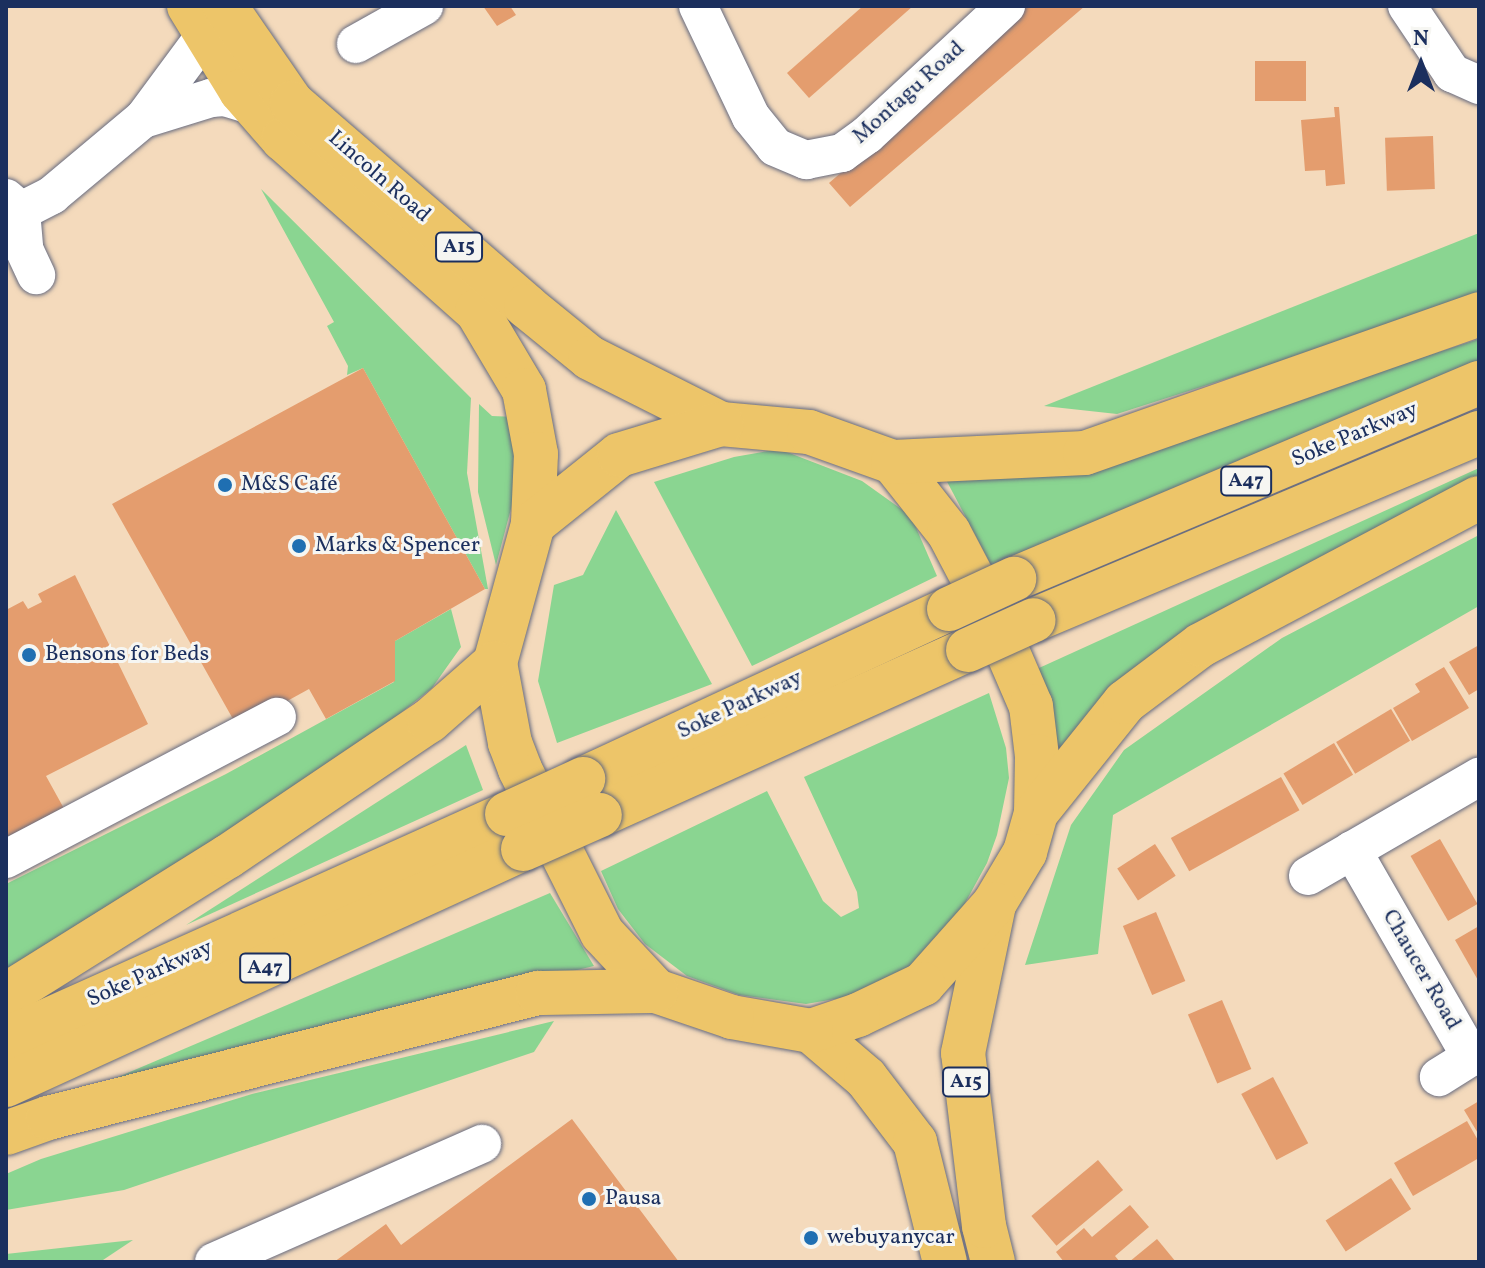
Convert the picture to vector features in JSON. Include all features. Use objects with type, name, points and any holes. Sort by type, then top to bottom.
[{"type":"main road","name":"Lincoln Road","points":[[207,15],[254,106],[283,139],[477,311],[524,390],[536,454],[533,524],[495,663]]},
{"type":"main road","name":"Lincoln Road","points":[[207,15],[292,103],[590,358],[721,424]]},
{"type":"main road","points":[[533,524],[619,455],[721,424],[809,432],[893,462],[1085,453],[1479,314]]},
{"type":"main road","name":"Soke Parkway","points":[[6,1085],[591,797],[949,609],[1479,383]]},
{"type":"main road","name":"Soke Parkway","points":[[591,797],[968,650],[1479,433]]},
{"type":"main road","points":[[6,1133],[63,1114],[538,993],[656,991],[732,1017],[811,1031],[858,1015],[923,984],[994,904],[1025,852],[1036,813],[1037,756],[1031,706],[990,611],[949,533],[893,462]]},
{"type":"main road","points":[[1036,813],[1125,702],[1201,645],[1479,498]]},
{"type":"main road","points":[[6,995],[227,857],[416,730],[495,663],[510,743],[520,769],[602,933],[656,991]]},
{"type":"main road","name":"Soke Parkway","points":[[6,1039],[515,832]]},
{"type":"main road","name":"A15","points":[[993,1262],[984,1226],[963,1053],[994,904]]},
{"type":"main road","points":[[811,1031],[866,1078],[915,1142],[945,1262]]},
{"type":"street","points":[[356,44],[424,6]]},
{"type":"street","name":"Montagu Road","points":[[698,6],[751,117],[775,147],[806,160],[842,153],[867,135],[1006,6]]},
{"type":"street","points":[[1407,6],[1452,73],[1479,85]]},
{"type":"street","points":[[36,275],[24,249],[14,204],[52,195],[143,119],[207,15]]},
{"type":"street","points":[[143,119],[211,98],[238,99],[254,106]]},
{"type":"street","points":[[6,859],[277,717]]},
{"type":"street","points":[[1308,876],[1479,777]]},
{"type":"street","name":"Chaucer Road","points":[[1352,850],[1475,1056],[1439,1077]]},
{"type":"street","points":[[214,1262],[482,1144]]},
{"type":"green space","points":[[261,189],[471,398],[467,473],[488,589],[485,589],[363,368],[347,375],[348,366],[327,326],[334,322]]},
{"type":"green space","points":[[1479,233],[1479,298],[1117,414],[1044,406]]},
{"type":"green space","points":[[1479,339],[1479,363],[991,565],[943,474],[1176,437]]},
{"type":"green space","points":[[479,404],[492,416],[513,417],[516,490],[496,565],[478,492]]},
{"type":"green space","points":[[779,449],[862,481],[911,516],[937,576],[752,666],[654,482],[734,457]]},
{"type":"green space","points":[[1479,468],[1479,484],[1058,760],[1039,668]]},
{"type":"green space","points":[[616,510],[712,684],[557,743],[538,681],[554,585],[583,575]]},
{"type":"green space","points":[[1479,535],[1479,606],[1113,815],[1098,954],[1025,965],[1071,825],[1124,750],[1282,638]]},
{"type":"green space","points":[[451,609],[461,647],[432,688],[332,768],[6,974],[6,884],[226,774],[394,682],[395,641]]},
{"type":"green space","points":[[989,693],[1006,748],[1009,778],[997,835],[987,863],[958,916],[899,980],[870,993],[806,1004],[739,995],[687,976],[645,944],[618,909],[601,871],[767,791],[823,901],[841,917],[859,908],[857,892],[804,777]]},
{"type":"green space","points":[[466,745],[483,790],[186,925]]},
{"type":"green space","points":[[550,893],[594,966],[111,1080]]},
{"type":"green space","points":[[554,1021],[534,1052],[124,1190],[6,1210],[6,1174],[41,1159],[252,1094]]},
{"type":"green space","points":[[133,1240],[100,1262],[6,1262],[6,1254]]},
{"type":"building","points":[[483,6],[510,6],[516,15],[497,26]]},
{"type":"building","points":[[863,6],[913,6],[809,98],[787,73]]},
{"type":"building","points":[[1025,6],[1085,6],[850,207],[829,183],[959,71],[955,66]]},
{"type":"building","points":[[1255,61],[1306,61],[1306,101],[1255,101]]},
{"type":"building","points":[[1334,107],[1339,107],[1345,184],[1326,186],[1325,170],[1305,171],[1301,120],[1335,117]]},
{"type":"building","points":[[1433,136],[1435,189],[1387,191],[1385,138]]},
{"type":"building","name":"Marks & Spencer","points":[[363,368],[485,589],[395,641],[395,681],[326,719],[309,689],[238,728],[112,504]]},
{"type":"building","points":[[75,575],[148,724],[46,776],[67,814],[6,844],[6,610],[23,601],[28,609],[42,602],[38,594]]},
{"type":"building","points":[[1479,645],[1479,689],[1469,695],[1449,662]]},
{"type":"building","points":[[1444,667],[1469,708],[1412,741],[1393,708],[1420,692],[1415,684]]},
{"type":"building","points":[[1391,709],[1410,741],[1355,774],[1336,742]]},
{"type":"building","points":[[1334,743],[1353,775],[1302,805],[1283,773]]},
{"type":"building","points":[[1281,777],[1299,810],[1189,871],[1171,838]]},
{"type":"building","points":[[1440,839],[1478,904],[1448,921],[1411,856]]},
{"type":"building","points":[[1155,844],[1176,876],[1138,900],[1117,869]]},
{"type":"building","points":[[1156,912],[1185,981],[1152,995],[1123,926]]},
{"type":"building","points":[[1479,926],[1479,982],[1455,940]]},
{"type":"building","points":[[1222,1000],[1251,1069],[1217,1083],[1188,1014]]},
{"type":"building","points":[[1273,1077],[1308,1143],[1276,1160],[1241,1094]]},
{"type":"building","points":[[1479,1101],[1479,1135],[1464,1110]]},
{"type":"building","points":[[572,1119],[679,1262],[334,1262],[386,1224],[401,1245]]},
{"type":"building","points":[[1467,1121],[1479,1142],[1479,1158],[1413,1196],[1394,1163]]},
{"type":"building","points":[[1098,1160],[1123,1190],[1056,1246],[1031,1216]]},
{"type":"building","points":[[1391,1178],[1411,1209],[1346,1252],[1326,1220]]},
{"type":"building","points":[[1130,1205],[1149,1227],[1115,1256],[1120,1262],[1064,1262],[1056,1252],[1084,1228],[1092,1237]]},
{"type":"building","points":[[1157,1239],[1176,1262],[1129,1262]]},
{"type":"place","name":"M&S Café","points":[[225,485]]},
{"type":"place","name":"Marks & Spencer","points":[[299,546]]},
{"type":"place","name":"Bensons for Beds","points":[[29,655]]},
{"type":"place","name":"Pausa","points":[[589,1199]]},
{"type":"place","name":"webuyanycar","points":[[811,1238]]}]
